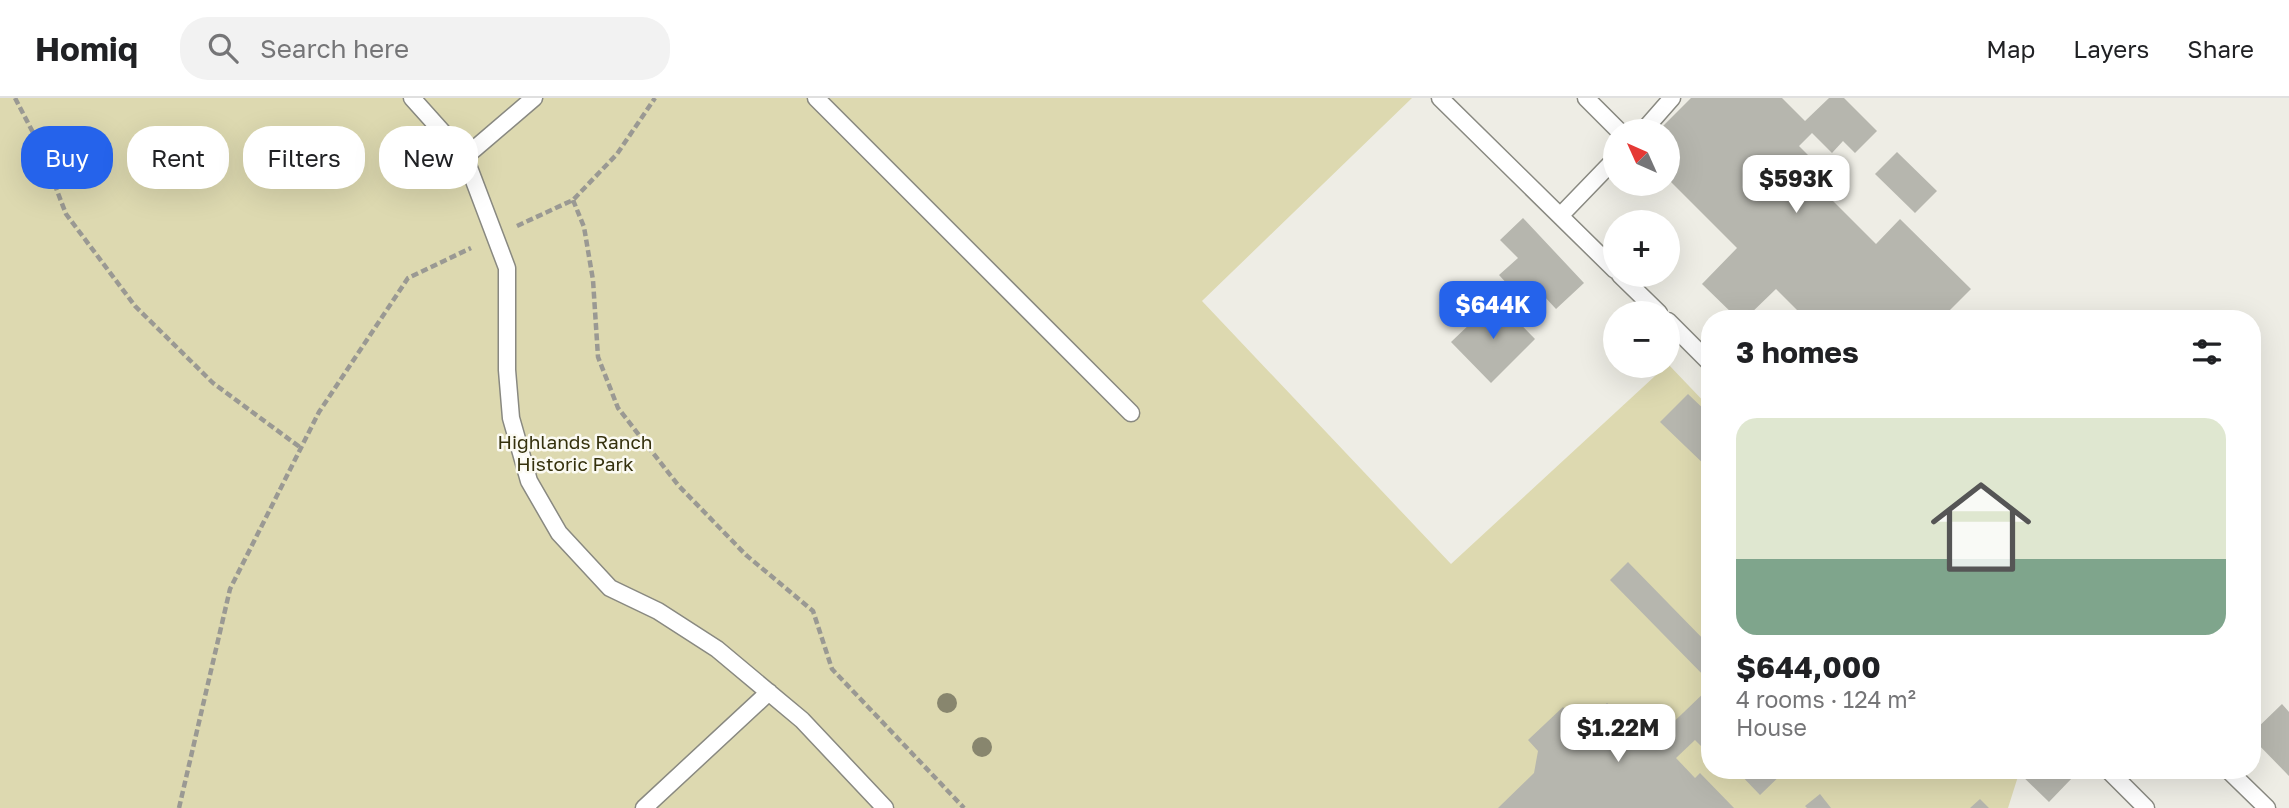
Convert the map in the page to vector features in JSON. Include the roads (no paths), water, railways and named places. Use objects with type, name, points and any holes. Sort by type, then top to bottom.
[{"type":"lane","points":[[412,98],[437,126]]},
{"type":"lane","points":[[478,146],[534,98]]},
{"type":"lane","points":[[816,98],[1131,413]]},
{"type":"lane","points":[[1440,98],[1603,258]]},
{"type":"lane","points":[[1586,98],[1607,119]]},
{"type":"lane","points":[[1654,119],[1672,98]]},
{"type":"lane","points":[[1560,216],[1603,171]]},
{"type":"lane","points":[[477,189],[507,268],[506,370],[511,418],[529,481],[559,533],[610,588],[659,611],[718,649],[802,720],[886,808]]},
{"type":"lane","points":[[1633,287],[1647,301]]},
{"type":"lane","points":[[1680,333],[1701,354]]},
{"type":"lane","points":[[644,808],[769,692]]},
{"type":"lane","points":[[2117,779],[2146,808]]},
{"type":"lane","points":[[2237,779],[2267,808]]},
{"type":"park label","name":"Highlands Ranch Historic Park","points":[[575,452]]}]
